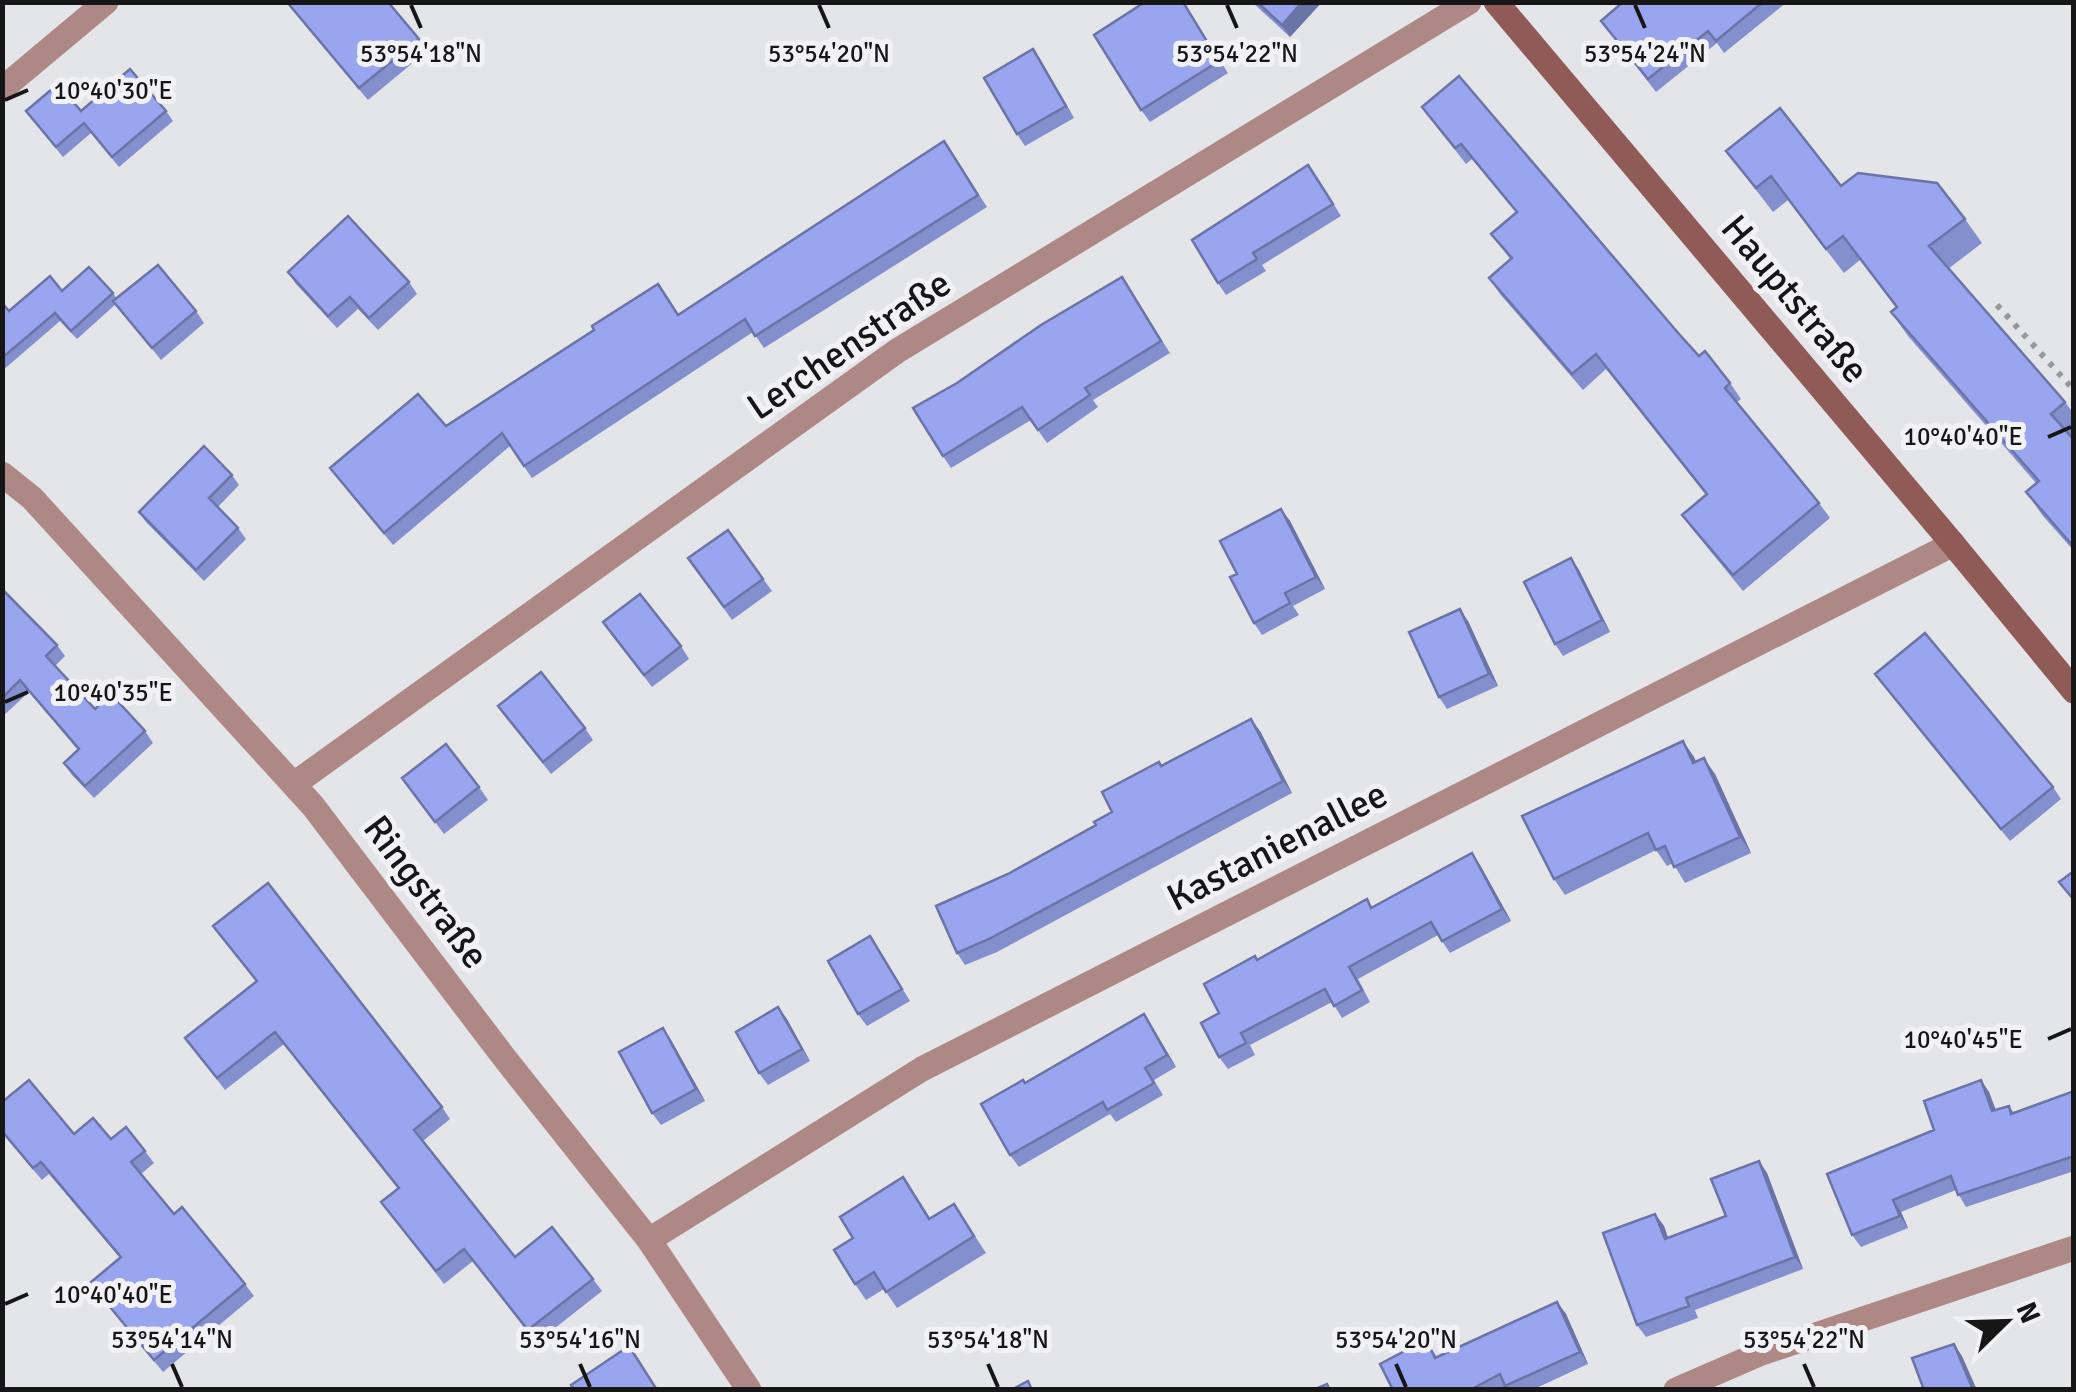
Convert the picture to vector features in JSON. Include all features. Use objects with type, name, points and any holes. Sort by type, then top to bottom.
[{"type":"main road","name":"Hauptstraße","points":[[1496,2],[2074,691]]},
{"type":"street","points":[[2,88],[106,2]]},
{"type":"street","name":"Lerchenstraße","points":[[294,784],[897,351],[1470,2]]},
{"type":"street","name":"Ringstraße","points":[[2,474],[32,498],[294,784],[649,1240],[750,1390]]},
{"type":"street","name":"Kastanienallee","points":[[649,1240],[922,1069],[1953,544]]},
{"type":"street","points":[[1676,1390],[1759,1354],[2074,1248]]},
{"type":"path","points":[[1996,305],[2074,390]]},
{"type":"building","points":[[287,2],[388,2],[419,39],[359,88]]},
{"type":"building","points":[[1145,2],[1183,2],[1219,61],[1141,110],[1094,35]]},
{"type":"building","points":[[1257,2],[1302,2],[1282,25]]},
{"type":"building","points":[[1623,2],[1763,2],[1716,41],[1708,31],[1648,79],[1601,21]]},
{"type":"building","points":[[1033,49],[1066,106],[1017,134],[984,78]]},
{"type":"building","points":[[130,69],[166,111],[112,157],[84,123],[56,147],[26,111],[58,84],[81,111]]},
{"type":"building","points":[[1459,76],[1679,334],[1699,356],[1705,351],[1730,383],[1725,388],[1819,503],[1733,575],[1682,515],[1707,494],[1596,354],[1572,374],[1489,278],[1512,258],[1491,234],[1517,212],[1461,144],[1455,148],[1422,107]]},
{"type":"building","points":[[1780,108],[1841,186],[1858,173],[1937,183],[1965,219],[1929,246],[2065,402],[2051,414],[2074,440],[2074,547],[2026,492],[2039,481],[1891,312],[1897,307],[1843,236],[1826,249],[1771,176],[1756,188],[1726,151]]},
{"type":"building","points":[[944,141],[978,195],[755,336],[745,319],[524,466],[502,433],[384,533],[330,468],[418,394],[446,426],[658,284],[678,315]]},
{"type":"building","points":[[1308,165],[1333,204],[1253,253],[1257,259],[1218,283],[1192,240]]},
{"type":"building","points":[[348,216],[409,282],[369,318],[350,297],[328,316],[288,272]]},
{"type":"building","points":[[158,265],[196,311],[152,348],[113,301]]},
{"type":"building","points":[[89,267],[113,293],[71,331],[55,313],[2,358],[2,303],[9,311],[50,276],[62,291]]},
{"type":"building","points":[[1122,277],[1161,341],[1085,388],[1090,395],[1038,430],[1022,407],[943,456],[913,408]]},
{"type":"building","points":[[204,446],[232,475],[209,498],[238,528],[196,570],[139,512]]},
{"type":"building","points":[[1281,509],[1316,577],[1285,593],[1290,603],[1254,623],[1230,577],[1237,574],[1220,541]]},
{"type":"building","points":[[728,530],[763,579],[724,607],[688,558]]},
{"type":"building","points":[[1571,558],[1602,620],[1555,644],[1524,582]]},
{"type":"building","points":[[2,589],[57,645],[46,656],[95,709],[111,694],[145,731],[85,786],[64,763],[79,749],[20,680],[2,698]]},
{"type":"building","points":[[640,594],[681,646],[644,675],[603,622]]},
{"type":"building","points":[[1460,609],[1489,674],[1439,697],[1409,632]]},
{"type":"building","points":[[1925,633],[2053,787],[2001,829],[1875,674]]},
{"type":"building","points":[[541,672],[585,728],[543,762],[498,706]]},
{"type":"building","points":[[1251,719],[1283,781],[957,953],[936,906],[1008,874],[1096,825],[1094,822],[1112,812],[1102,792]]},
{"type":"building","points":[[1683,741],[1693,763],[1704,758],[1740,837],[1674,867],[1665,846],[1656,850],[1648,833],[1554,879],[1522,816]]},
{"type":"building","points":[[446,744],[479,787],[435,822],[402,778]]},
{"type":"building","points":[[1472,853],[1502,909],[1442,941],[1431,922],[1349,967],[1362,990],[1334,1006],[1325,989],[1241,1033],[1246,1043],[1219,1057],[1201,1023],[1219,1013],[1204,984],[1255,956],[1257,960],[1367,899],[1371,908]]},
{"type":"building","points":[[2074,871],[2074,900],[2059,882]]},
{"type":"building","points":[[268,883],[442,1107],[414,1130],[515,1257],[552,1227],[593,1279],[528,1330],[464,1249],[436,1271],[381,1202],[399,1188],[275,1032],[217,1078],[185,1038],[257,981],[213,926]]},
{"type":"building","points":[[870,936],[902,989],[858,1014],[828,961]]},
{"type":"building","points":[[778,1007],[802,1049],[759,1073],[736,1032]]},
{"type":"building","points":[[1144,1014],[1167,1055],[1145,1068],[1154,1083],[1107,1110],[1103,1102],[1010,1155],[981,1104]]},
{"type":"building","points":[[663,1028],[696,1089],[652,1113],[619,1052]]},
{"type":"building","points":[[29,1080],[74,1134],[93,1118],[111,1139],[126,1127],[145,1151],[131,1162],[174,1214],[182,1207],[245,1284],[154,1360],[90,1283],[121,1257],[41,1162],[33,1168],[2,1131],[2,1102]]},
{"type":"building","points":[[1981,1080],[1992,1111],[2009,1106],[2011,1114],[2074,1091],[2074,1156],[1958,1195],[1951,1176],[1893,1200],[1900,1216],[1852,1235],[1827,1174],[1934,1130],[1924,1101]]},
{"type":"building","points":[[1759,1161],[1795,1257],[1686,1298],[1689,1306],[1637,1325],[1603,1233],[1655,1214],[1665,1239],[1726,1216],[1711,1179]]},
{"type":"building","points":[[903,1177],[929,1219],[954,1204],[974,1236],[886,1292],[874,1272],[855,1284],[834,1250],[853,1238],[840,1217]]},
{"type":"building","points":[[1557,1302],[1580,1352],[1505,1386],[1500,1374],[1470,1390],[1393,1390],[1380,1364],[1426,1340],[1435,1358]]},
{"type":"building","points":[[1954,1344],[1973,1390],[1924,1390],[1912,1358]]},
{"type":"building","points":[[629,1346],[657,1390],[574,1390],[571,1385]]},
{"type":"building","points":[[1028,1381],[1032,1390],[1011,1390]]}]
